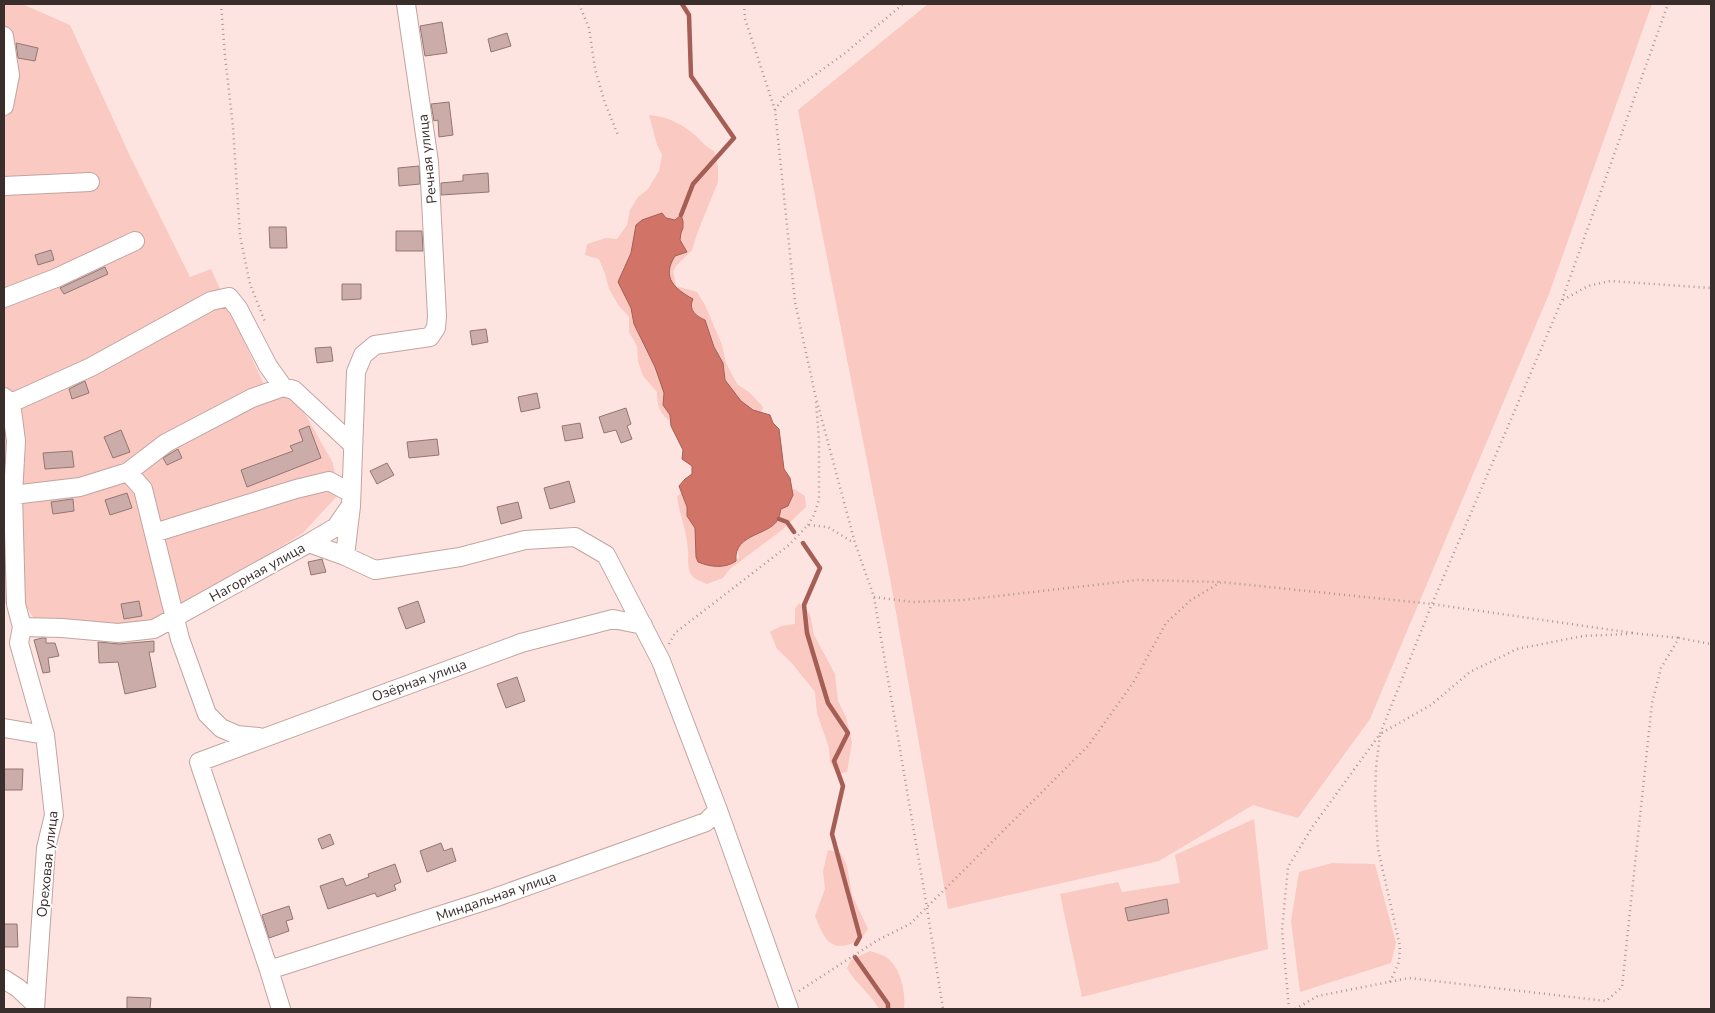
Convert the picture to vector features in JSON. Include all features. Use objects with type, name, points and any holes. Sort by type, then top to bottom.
[{"type":"street","name":"Речная улица","points":[[353,445],[356,372],[363,355],[375,345],[430,337],[436,328],[437,316],[429,162],[406,4]]},
{"type":"street","points":[[4,36],[10,75],[4,106]]},
{"type":"street","points":[[4,186],[90,182]]},
{"type":"street","points":[[4,298],[56,278],[136,241]]},
{"type":"street","points":[[8,400],[91,367],[211,301],[229,298],[238,308],[268,366],[283,387]]},
{"type":"street","points":[[8,492],[80,487],[128,472],[174,439],[252,398],[283,387],[294,390],[353,445],[351,499],[345,556]]},
{"type":"street","name":"Ореховая улица","points":[[8,400],[16,441],[8,492],[16,604],[22,628],[18,643],[45,735],[54,815],[46,848],[35,1007]]},
{"type":"street","points":[[128,472],[143,490],[180,639],[207,714],[221,728],[238,736],[262,738]]},
{"type":"street","points":[[154,533],[296,489],[329,481],[351,499]]},
{"type":"street","points":[[309,543],[336,527],[351,499]]},
{"type":"street","name":"Нагорная улица","points":[[22,628],[62,628],[118,633],[154,629],[309,543],[345,556],[375,570],[460,557],[525,540],[575,537],[606,555],[643,625]]},
{"type":"street","name":"Озёрная улица","points":[[269,970],[199,762],[521,643],[613,619],[643,625]]},
{"type":"street","points":[[643,625],[661,662],[718,810],[789,1009]]},
{"type":"street","points":[[4,728],[45,735]]},
{"type":"street","name":"Миндальная улица","points":[[269,970],[494,898],[631,850],[706,822],[718,810]]},
{"type":"street","points":[[269,970],[281,1009]]},
{"type":"street","points":[[4,978],[18,988],[35,1007]]},
{"type":"path","points":[[221,4],[233,127],[240,236],[250,284],[267,330]]},
{"type":"path","points":[[579,4],[589,28],[594,69],[618,135]]},
{"type":"path","points":[[744,4],[745,19],[775,110],[796,302],[815,394],[855,543],[874,597],[943,1009]]},
{"type":"path","points":[[775,110],[784,98],[844,54],[903,4]]},
{"type":"path","points":[[1289,1009],[1282,930],[1288,868],[1313,826],[1380,734],[1432,604],[1562,300],[1668,4]]},
{"type":"path","points":[[1562,300],[1588,286],[1610,281],[1711,288]]},
{"type":"path","points":[[661,662],[675,633],[789,545],[808,525],[814,515],[819,500],[819,439],[815,394]]},
{"type":"path","points":[[808,525],[828,527],[855,543]]},
{"type":"path","points":[[874,597],[912,602],[964,600],[1138,580],[1221,582],[1432,604],[1711,644]]},
{"type":"path","points":[[789,1009],[794,994],[878,940],[910,924],[927,908],[1088,746],[1133,683],[1166,623],[1191,600],[1221,582]]},
{"type":"path","points":[[1380,734],[1431,705],[1470,672],[1517,648],[1583,636],[1633,633]]},
{"type":"path","points":[[1295,1009],[1318,996],[1409,978],[1606,1001],[1622,987],[1652,703],[1661,668],[1679,638]]},
{"type":"path","points":[[1380,734],[1375,798],[1378,849],[1400,946],[1399,962],[1390,982]]},
{"type":"shaded area","points":[[4,4],[22,4],[70,25],[130,156],[190,277],[211,269],[271,400],[293,393],[333,463],[338,495],[303,533],[165,617],[122,628],[70,619],[35,620],[25,605],[4,603]]},
{"type":"shaded area","points":[[928,4],[1652,4],[1549,294],[1370,719],[1298,818],[1253,805],[1159,861],[948,909],[890,578],[798,110]]},
{"type":"shaded area","points":[[649,115],[662,117],[680,124],[714,151],[718,167],[718,182],[692,250],[673,271],[676,286],[697,292],[705,305],[722,345],[726,363],[737,384],[750,393],[763,407],[761,413],[748,411],[724,388],[717,360],[699,332],[702,323],[687,314],[685,301],[674,292],[663,275],[659,255],[676,239],[672,227],[659,219],[645,227],[640,235],[645,240],[652,242],[652,246],[640,276],[639,292],[642,310],[636,312],[635,321],[655,356],[665,390],[666,405],[675,419],[668,420],[662,414],[658,404],[657,392],[643,376],[638,361],[637,346],[629,332],[629,317],[619,306],[609,289],[599,259],[585,255],[587,244],[606,238],[617,239],[627,225],[630,210],[638,197],[648,189],[659,171],[662,155],[657,145]]},
{"type":"shaded area","points":[[662,213],[666,218],[675,220],[681,215],[683,221],[680,240],[687,252],[675,256],[671,264],[669,271],[672,282],[693,299],[692,309],[699,317],[705,320],[714,347],[723,363],[725,380],[741,401],[753,410],[770,415],[773,423],[779,429],[784,469],[790,478],[793,495],[788,506],[781,509],[775,523],[747,539],[737,552],[736,561],[722,566],[703,564],[698,562],[696,557],[695,528],[687,516],[687,507],[679,486],[692,474],[692,466],[682,459],[683,450],[671,426],[670,415],[663,405],[664,393],[655,367],[634,324],[631,308],[618,282],[631,253],[636,225],[642,220]]},
{"type":"shaded area","points":[[794,489],[805,496],[806,507],[782,530],[730,569],[723,578],[707,584],[693,577],[689,567],[685,529],[677,496],[683,492],[729,563],[739,558],[737,545]]},
{"type":"shaded area","points":[[799,603],[810,614],[814,635],[835,674],[838,701],[846,717],[852,742],[847,772],[837,774],[830,762],[829,748],[817,713],[815,692],[791,662],[777,649],[770,632],[781,626],[795,624],[795,609]]},
{"type":"shaded area","points":[[1254,819],[1268,949],[1082,997],[1060,894],[1118,882],[1122,892],[1180,883],[1175,855]]},
{"type":"shaded area","points":[[828,850],[841,853],[847,866],[852,895],[868,929],[859,940],[842,946],[831,943],[827,939],[820,929],[815,916],[825,889],[823,871]]},
{"type":"shaded area","points":[[1332,863],[1375,864],[1396,943],[1391,963],[1300,992],[1291,921],[1299,872]]},
{"type":"shaded area","points":[[870,951],[886,957],[895,967],[903,988],[904,1009],[879,1009],[847,968],[851,960]]},
{"type":"building","points":[[442,22],[447,53],[425,56],[420,26]]},
{"type":"building","points":[[507,33],[511,46],[491,52],[488,39]]},
{"type":"building","points":[[16,43],[38,48],[35,61],[18,58]]},
{"type":"building","points":[[449,102],[453,135],[439,137],[438,120],[434,121],[431,104]]},
{"type":"building","points":[[419,166],[420,184],[399,186],[398,168]]},
{"type":"building","points":[[488,173],[489,192],[441,195],[441,183],[463,181],[463,175]]},
{"type":"building","points":[[269,227],[286,227],[287,248],[270,248]]},
{"type":"building","points":[[396,231],[422,231],[423,251],[396,251]]},
{"type":"building","points":[[51,250],[54,260],[38,265],[35,255]]},
{"type":"building","points":[[105,267],[108,274],[64,294],[60,288]]},
{"type":"building","points":[[342,284],[361,284],[361,299],[342,300]]},
{"type":"building","points":[[486,329],[488,342],[472,345],[470,331]]},
{"type":"building","points":[[331,347],[333,361],[317,363],[315,348]]},
{"type":"building","points":[[85,381],[89,393],[72,399],[69,389]]},
{"type":"building","points":[[537,393],[540,408],[521,412],[518,397]]},
{"type":"building","points":[[626,408],[631,424],[627,426],[632,439],[621,443],[616,430],[604,433],[599,417]]},
{"type":"building","points":[[580,423],[583,438],[565,441],[562,426]]},
{"type":"building","points":[[309,426],[321,458],[247,487],[241,470],[293,451],[290,446],[303,441],[299,430]]},
{"type":"building","points":[[121,430],[130,452],[113,458],[104,437]]},
{"type":"building","points":[[437,439],[439,455],[409,458],[407,442]]},
{"type":"building","points":[[178,449],[182,458],[167,465],[163,458]]},
{"type":"building","points":[[72,451],[74,467],[45,469],[43,453]]},
{"type":"building","points":[[387,463],[394,475],[377,484],[370,471]]},
{"type":"building","points":[[569,481],[575,502],[550,509],[544,488]]},
{"type":"building","points":[[127,493],[132,508],[110,515],[105,500]]},
{"type":"building","points":[[73,499],[74,511],[53,514],[51,502]]},
{"type":"building","points":[[518,502],[522,518],[501,524],[497,507]]},
{"type":"building","points":[[322,559],[326,572],[311,575],[308,562]]},
{"type":"building","points":[[139,601],[142,616],[124,619],[121,604]]},
{"type":"building","points":[[418,601],[425,622],[406,629],[398,608]]},
{"type":"building","points":[[46,638],[46,643],[55,643],[59,656],[48,658],[50,672],[43,673],[34,640]]},
{"type":"building","points":[[154,641],[154,652],[149,652],[156,687],[125,694],[118,662],[99,663],[98,642],[119,644]]},
{"type":"building","points":[[517,677],[525,701],[506,708],[497,684]]},
{"type":"building","points":[[4,769],[23,769],[22,790],[4,790]]},
{"type":"building","points":[[330,834],[334,844],[322,849],[318,839]]},
{"type":"building","points":[[441,843],[444,851],[452,848],[456,861],[427,872],[420,851]]},
{"type":"building","points":[[395,864],[401,882],[394,885],[396,890],[377,897],[375,893],[328,909],[320,886],[343,878],[346,886],[369,877],[368,874]]},
{"type":"building","points":[[1167,899],[1169,913],[1128,921],[1125,908]]},
{"type":"building","points":[[289,906],[293,919],[286,921],[289,931],[269,938],[262,915]]},
{"type":"building","points":[[4,924],[17,924],[18,947],[4,947]]},
{"type":"building","points":[[127,997],[151,998],[150,1009],[127,1009]]},
{"type":"waterway","points":[[681,215],[693,184],[734,138],[691,76],[689,15],[682,4]]},
{"type":"waterway","points":[[779,519],[787,522],[794,532]]},
{"type":"waterway","points":[[803,543],[820,568],[804,605],[807,633],[828,703],[848,733],[834,761],[843,786],[832,834],[860,937],[856,944]]},
{"type":"waterway","points":[[855,957],[888,1004],[888,1009]]}]
